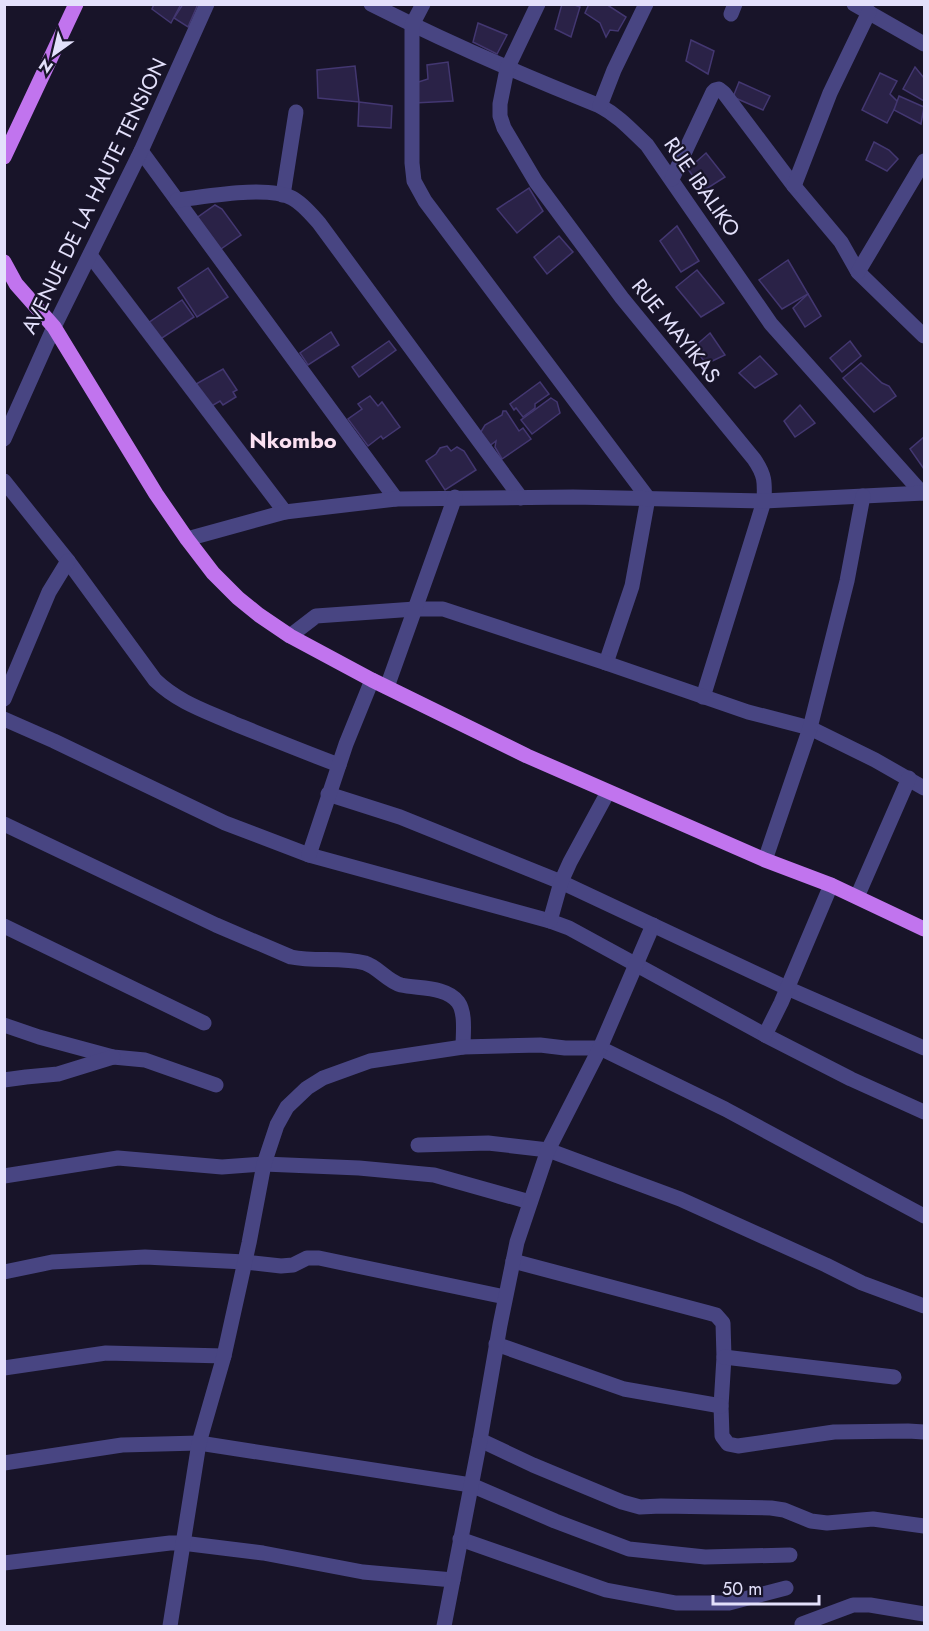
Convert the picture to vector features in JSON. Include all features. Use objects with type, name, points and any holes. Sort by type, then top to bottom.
[{"type":"main road","points":[[4,157],[76,4]]},
{"type":"main road","points":[[4,262],[10,280],[54,327],[150,484],[187,539],[213,573],[259,615],[290,636],[372,680],[527,756],[765,860],[831,885],[924,929]]},
{"type":"street","name":"AVENUE DE LA HAUTE TENSION","points":[[4,439],[54,327],[141,151],[207,4]]},
{"type":"street","name":"RUE IBALIKO","points":[[371,4],[507,69],[600,106],[624,123],[647,146],[672,179],[771,324],[923,493]]},
{"type":"street","points":[[423,4],[412,25],[414,181],[425,201],[648,498],[633,586],[606,663]]},
{"type":"street","name":"RUE MAYIKAS","points":[[538,4],[507,69],[501,96],[501,116],[504,128],[536,182],[622,298],[762,470],[765,482],[764,501],[703,697]]},
{"type":"street","points":[[600,106],[614,70],[646,4]]},
{"type":"street","points":[[854,4],[875,11],[924,44]]},
{"type":"street","points":[[794,186],[830,93],[875,11]]},
{"type":"street","points":[[672,179],[712,92],[720,89],[794,186],[842,242],[858,272],[924,336]]},
{"type":"street","points":[[283,195],[296,112]]},
{"type":"street","points":[[141,151],[396,499]]},
{"type":"street","points":[[858,272],[924,161]]},
{"type":"street","points":[[177,200],[260,191],[283,195],[299,203],[319,223],[521,498]]},
{"type":"street","points":[[90,255],[285,512]]},
{"type":"street","points":[[4,481],[68,561],[155,680],[167,692],[184,703],[339,765]]},
{"type":"street","points":[[187,539],[285,512],[396,499],[648,498],[764,501],[923,493]]},
{"type":"street","points":[[765,860],[810,728],[847,581],[863,496]]},
{"type":"street","points":[[387,687],[455,497]]},
{"type":"street","points":[[4,699],[49,592],[68,561]]},
{"type":"street","points":[[290,636],[316,616],[443,609],[748,712],[810,728],[909,778],[924,788]]},
{"type":"street","points":[[309,855],[328,794],[372,680]]},
{"type":"street","points":[[4,719],[225,823],[309,855],[569,928],[765,1035],[851,1079],[924,1112]]},
{"type":"street","points":[[857,897],[909,778]]},
{"type":"street","points":[[550,921],[561,882],[608,792]]},
{"type":"street","points":[[328,794],[400,817],[561,882],[787,988],[924,1048]]},
{"type":"street","points":[[4,824],[216,925],[291,957],[368,964],[398,984],[441,991],[452,996],[462,1011],[463,1047]]},
{"type":"street","points":[[765,1035],[831,885]]},
{"type":"street","points":[[444,1626],[517,1242],[548,1150],[600,1048],[653,925]]},
{"type":"street","points":[[4,926],[204,1023]]},
{"type":"street","points":[[4,1025],[113,1057],[145,1060],[216,1085]]},
{"type":"street","points":[[170,1626],[199,1443],[224,1356],[264,1164],[276,1125],[287,1107],[307,1088],[323,1078],[370,1061],[463,1047],[540,1045],[600,1048],[725,1109],[924,1216]]},
{"type":"street","points":[[4,1080],[58,1074],[113,1057]]},
{"type":"street","points":[[418,1144],[488,1143],[548,1150],[680,1199],[861,1283],[924,1306]]},
{"type":"street","points":[[4,1176],[118,1158],[222,1167],[264,1164],[359,1168],[434,1176],[530,1202]]},
{"type":"street","points":[[4,1272],[52,1262],[145,1257],[288,1266],[307,1258],[319,1258],[505,1297]]},
{"type":"street","points":[[513,1261],[716,1315],[723,1323],[722,1436],[724,1441],[732,1446],[834,1432],[924,1432]]},
{"type":"street","points":[[496,1344],[624,1389],[721,1406]]},
{"type":"street","points":[[4,1368],[106,1353],[224,1356]]},
{"type":"street","points":[[724,1357],[894,1377]]},
{"type":"street","points":[[480,1440],[622,1502],[640,1507],[771,1508],[784,1510],[811,1521],[827,1523],[873,1519],[924,1526]]},
{"type":"street","points":[[4,1463],[122,1445],[199,1443],[471,1485],[555,1521],[629,1549],[705,1557],[790,1555]]},
{"type":"street","points":[[460,1539],[606,1590],[676,1603],[729,1603],[786,1588]]},
{"type":"street","points":[[4,1563],[182,1543],[263,1553],[363,1572],[453,1580]]},
{"type":"street","points":[[802,1624],[853,1605],[870,1605],[924,1614]]},
{"type":"building","points":[[154,4],[181,4],[171,23],[152,9]]},
{"type":"building","points":[[183,4],[198,4],[188,27],[174,18]]},
{"type":"building","points":[[562,4],[580,7],[571,37],[555,29]]},
{"type":"building","points":[[589,4],[606,4],[626,17],[618,31],[610,30],[606,37],[600,23],[585,13]]},
{"type":"building","points":[[478,23],[507,35],[497,54],[473,42]]},
{"type":"building","points":[[691,40],[714,51],[708,74],[686,61]]},
{"type":"building","points":[[448,62],[453,101],[414,103],[412,84],[428,79],[427,65]]},
{"type":"building","points":[[355,66],[359,102],[318,98],[317,70]]},
{"type":"building","points":[[915,67],[924,78],[924,101],[903,89]]},
{"type":"building","points":[[880,73],[897,81],[890,94],[898,102],[887,123],[862,110]]},
{"type":"building","points":[[739,82],[770,96],[763,110],[733,97]]},
{"type":"building","points":[[899,96],[924,107],[921,124],[894,110]]},
{"type":"building","points":[[359,102],[392,106],[391,128],[358,126]]},
{"type":"building","points":[[874,142],[889,150],[898,159],[887,171],[866,160]]},
{"type":"building","points":[[706,153],[725,177],[703,191],[688,169]]},
{"type":"building","points":[[529,188],[543,211],[517,233],[497,209]]},
{"type":"building","points":[[215,205],[222,209],[241,235],[218,251],[195,219]]},
{"type":"building","points":[[677,226],[699,261],[681,272],[660,241]]},
{"type":"building","points":[[559,236],[573,252],[547,274],[534,257]]},
{"type":"building","points":[[788,260],[808,294],[782,309],[759,280]]},
{"type":"building","points":[[208,268],[228,297],[197,317],[178,288]]},
{"type":"building","points":[[697,270],[724,303],[701,317],[676,287]]},
{"type":"building","points":[[808,294],[821,316],[805,327],[793,308]]},
{"type":"building","points":[[182,300],[194,317],[159,340],[148,323]]},
{"type":"building","points":[[331,332],[339,345],[308,365],[300,353]]},
{"type":"building","points":[[710,333],[725,355],[706,364],[694,347]]},
{"type":"building","points":[[389,341],[396,350],[359,377],[352,367]]},
{"type":"building","points":[[850,341],[861,356],[842,372],[830,358]]},
{"type":"building","points":[[760,356],[777,374],[755,388],[739,373]]},
{"type":"building","points":[[861,363],[882,383],[889,386],[896,396],[874,412],[843,378]]},
{"type":"building","points":[[223,369],[237,390],[233,392],[236,397],[223,405],[220,401],[210,407],[196,384]]},
{"type":"building","points":[[540,382],[549,394],[523,417],[510,404]]},
{"type":"building","points":[[370,396],[378,406],[382,402],[400,427],[383,439],[381,436],[368,446],[348,419],[362,409],[358,404]]},
{"type":"building","points":[[551,398],[557,402],[560,413],[532,434],[521,420]]},
{"type":"building","points":[[800,405],[815,423],[795,437],[784,421]]},
{"type":"building","points":[[503,411],[506,411],[519,431],[523,428],[531,439],[502,459],[495,447],[496,441],[488,447],[479,435],[485,425],[502,415]]},
{"type":"building","points":[[924,437],[924,469],[910,449]]},
{"type":"building","points":[[447,446],[451,451],[457,447],[464,451],[476,470],[445,490],[426,461],[440,448]]},
{"type":"district","name":"Nkombo","points":[[293,440]]}]
